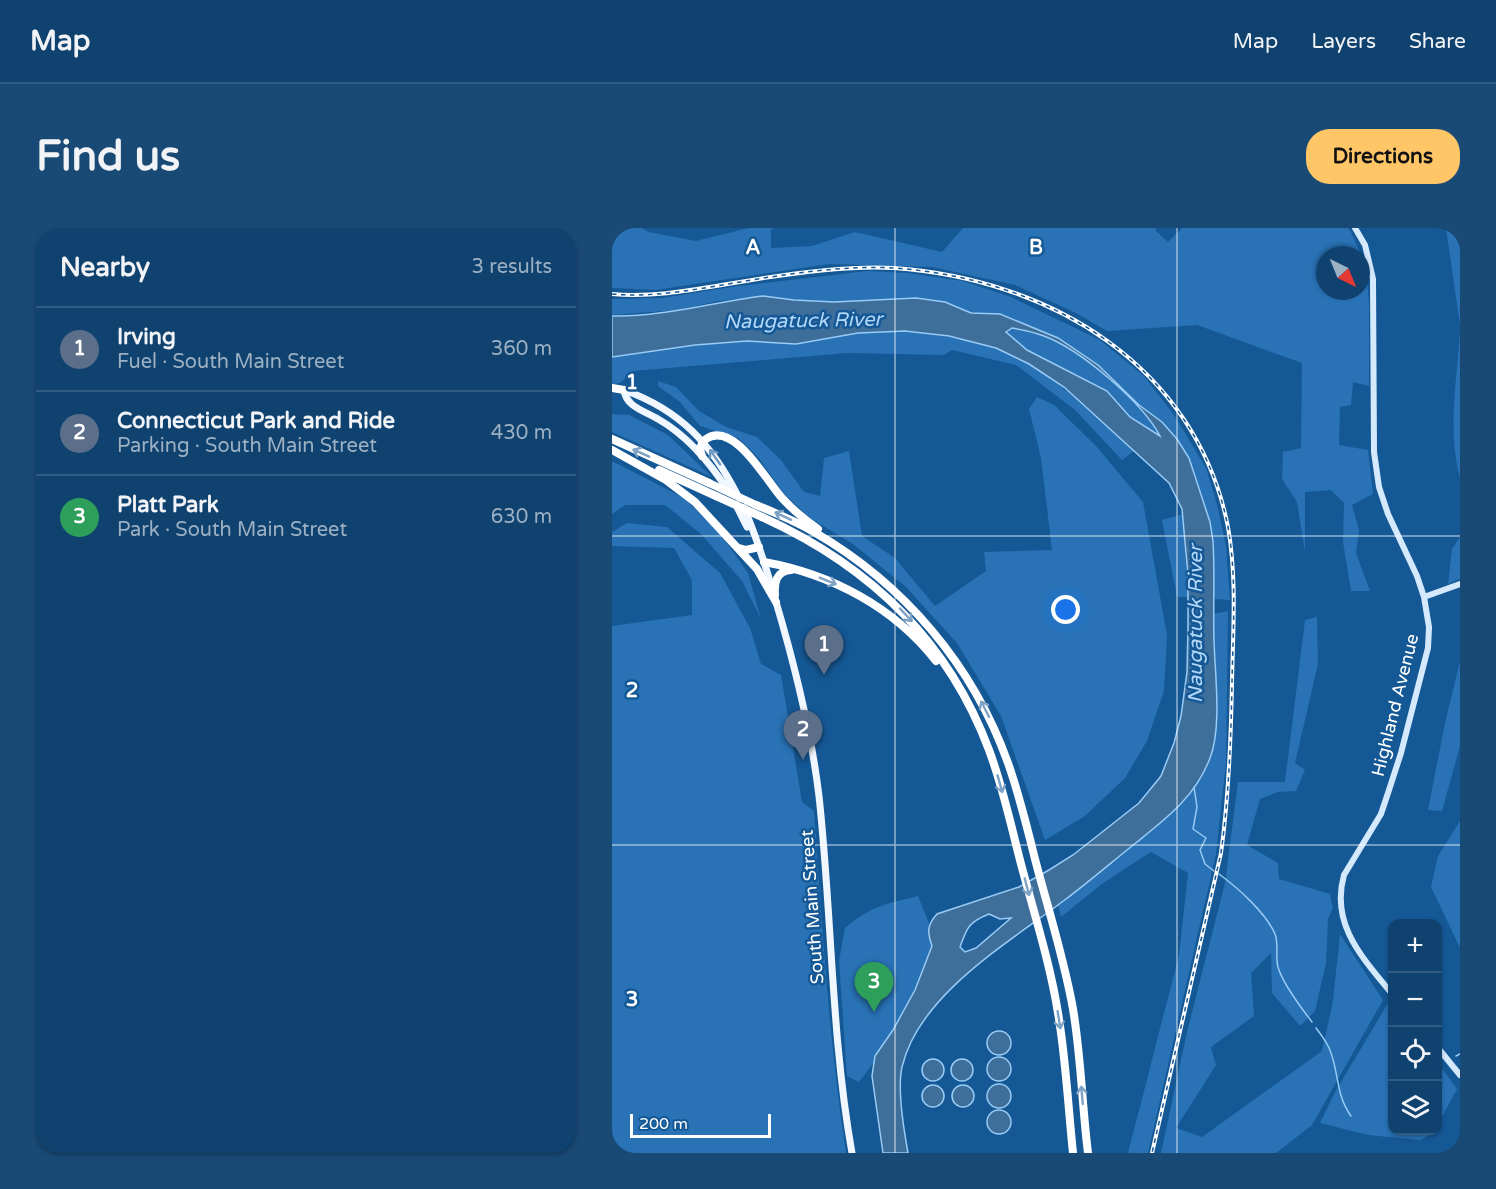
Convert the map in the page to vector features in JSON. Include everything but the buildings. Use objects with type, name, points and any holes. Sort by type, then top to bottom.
[{"type":"highway","points":[[612,388],[624,390]]},
{"type":"highway","points":[[702,456],[699,448],[703,441],[710,437],[719,436],[736,442],[788,505],[806,521],[846,548],[902,597],[931,628],[971,685],[1002,746],[1013,778],[1060,956],[1075,1026],[1088,1153]]},
{"type":"highway","points":[[612,440],[811,530],[868,568]]},
{"type":"highway","points":[[612,449],[762,516],[807,538],[835,556],[863,576],[894,603],[923,634],[943,662],[969,705],[983,736],[997,775],[1012,830],[1047,963],[1062,1036],[1073,1153]]},
{"type":"highway","points":[[612,449],[681,490],[702,509],[761,574],[776,602]]},
{"type":"highway","points":[[736,546],[742,550],[759,548]]},
{"type":"highway","points":[[764,562],[830,581],[882,610],[926,649],[945,673],[983,736]]},
{"type":"highway","points":[[776,602],[775,585],[780,573],[790,570],[803,572]]},
{"type":"main road","name":"Highland Avenue","points":[[1355,228],[1365,245],[1373,279],[1374,453],[1379,487],[1388,514],[1417,576],[1424,597],[1429,627],[1428,648],[1401,753],[1381,814],[1344,875],[1341,885],[1341,915],[1352,939],[1388,989]]},
{"type":"main road","points":[[624,390],[666,410],[703,441],[732,484],[759,548]]},
{"type":"main road","points":[[624,390],[629,403],[669,426],[702,456],[731,495],[759,548]]},
{"type":"main road","name":"South Main Street","points":[[759,548],[793,660],[807,718],[819,797],[837,1031],[852,1153]]},
{"type":"main road","points":[[1424,597],[1460,584]]},
{"type":"main road","points":[[1442,1054],[1460,1076]]},
{"type":"shaded area","points":[[612,228],[642,228],[648,232],[696,241],[749,228],[774,228],[771,230],[771,248],[812,246],[855,232],[942,252],[963,228],[1156,228],[1155,230],[1168,242],[1182,228],[1348,228],[1357,246],[1316,246],[1316,300],[1369,300],[1369,386],[1353,382],[1351,405],[1340,407],[1339,445],[1368,450],[1373,494],[1352,505],[1359,530],[1356,553],[1370,591],[1351,591],[1343,542],[1344,503],[1331,490],[1305,492],[1305,552],[1297,502],[1282,479],[1283,452],[1301,448],[1302,363],[1197,325],[1107,331],[1076,313],[1015,285],[932,267],[829,264],[655,290],[612,288]]},
{"type":"shaded area","points":[[1446,228],[1460,228],[1460,325]]},
{"type":"shaded area","points":[[867,271],[908,273],[963,281],[1011,297],[1100,340],[1144,376],[1174,415],[1206,468],[1226,546],[1230,600],[1214,599],[1213,541],[1210,523],[1189,458],[1177,439],[1162,422],[1139,405],[1098,365],[1058,338],[1000,314],[971,313],[945,302],[916,298],[834,302],[763,296],[719,301],[677,310],[612,315],[612,299],[662,298],[738,286]]},
{"type":"shaded area","points":[[1012,328],[1043,335],[1089,362],[1119,387],[1152,421],[1160,437],[1130,417],[1107,391],[1027,350],[1005,332]]},
{"type":"shaded area","points":[[905,331],[973,341],[1015,355],[1069,393],[1134,451],[1122,460],[1075,410],[1016,365],[952,350],[944,355],[847,353],[633,371],[620,383],[612,384],[612,357],[695,345],[747,341],[796,344],[858,333]]},
{"type":"shaded area","points":[[1460,331],[1460,478],[1453,423]]},
{"type":"shaded area","points":[[658,381],[676,387],[699,411],[726,427],[757,437],[781,460],[804,492],[820,496],[824,458],[849,451],[862,536],[895,558],[935,606],[986,571],[984,552],[1052,550],[1041,458],[1029,409],[1037,397],[1054,405],[1096,446],[1143,502],[1167,635],[1164,691],[1147,741],[1125,778],[1085,816],[1045,840],[1001,716],[957,643],[906,587],[853,544],[810,518],[784,494],[758,457],[738,438],[700,426],[680,402],[658,386]]},
{"type":"shaded area","points":[[612,414],[629,415],[668,435],[712,477],[612,432]]},
{"type":"shaded area","points":[[612,461],[684,498],[721,535],[748,573],[761,619],[742,581],[701,534],[665,505],[625,505],[612,514]]},
{"type":"shaded area","points":[[1183,514],[1188,597],[1177,597],[1162,520]]},
{"type":"shaded area","points":[[627,523],[667,527],[720,573],[750,628],[761,664],[781,675],[802,802],[814,811],[823,940],[846,1153],[612,1153],[612,626],[692,615],[692,580],[674,548],[612,546],[612,532]]},
{"type":"shaded area","points":[[1460,537],[1460,579],[1448,584],[1452,549]]},
{"type":"shaded area","points":[[1228,611],[1226,763],[1216,854],[1148,1153],[1128,1153],[1179,955],[1188,873],[1151,852],[1103,883],[1061,917],[1058,905],[1183,803],[1203,774],[1211,755],[1216,720],[1213,614]]},
{"type":"shaded area","points":[[1317,617],[1318,664],[1295,763],[1305,770],[1296,791],[1278,792],[1260,799],[1247,845],[1278,863],[1279,879],[1330,894],[1333,908],[1328,919],[1326,963],[1315,1011],[1300,1026],[1272,993],[1271,953],[1251,973],[1254,1016],[1211,1047],[1216,1065],[1176,1128],[1202,1137],[1322,1051],[1333,1001],[1340,934],[1383,1000],[1312,1125],[1276,1153],[1161,1153],[1187,1032],[1225,883],[1238,782],[1285,782],[1305,620]]},
{"type":"shaded area","points":[[1460,661],[1460,746],[1442,811],[1428,810],[1445,723]]},
{"type":"shaded area","points":[[1460,821],[1460,948],[1431,887],[1438,856]]},
{"type":"shaded area","points":[[918,896],[934,940],[933,958],[917,995],[880,1054],[859,1082],[847,1076],[839,961],[845,928],[871,910]]},
{"type":"shaded area","points":[[1388,1003],[1388,1135],[1430,1135],[1420,1140],[1368,1135],[1320,1123],[1334,1094]]},
{"type":"shaded area","points":[[1442,1068],[1457,1089],[1442,1117]]},
{"type":"water","name":"Naugatuck River","points":[[763,296],[834,302],[916,298],[945,302],[971,313],[1000,314],[1058,338],[1098,365],[1139,405],[1162,422],[1177,439],[1189,458],[1210,522],[1214,554],[1217,716],[1214,746],[1204,772],[1189,795],[1170,815],[1075,892],[969,972],[927,1016],[912,1041],[902,1067],[900,1087],[908,1153],[883,1153],[872,1076],[875,1056],[893,1030],[915,990],[932,946],[929,937],[931,922],[937,914],[1019,887],[1073,855],[1139,803],[1161,776],[1174,743],[1181,716],[1187,672],[1188,575],[1182,509],[1169,483],[1064,387],[1029,364],[996,348],[949,336],[905,331],[858,333],[796,344],[747,341],[695,345],[612,357],[612,316],[669,312]],"holes":[[[1012,328],[1044,336],[1092,365],[1125,393],[1160,436],[1130,417],[1107,391],[1027,350],[1006,332]],[[989,914],[1000,919],[1011,918],[976,948],[965,952],[960,947],[967,930],[977,920]]]},
{"type":"water","points":[[999,1031],[1008,1034],[1011,1043],[1008,1052],[999,1055],[990,1052],[987,1043],[990,1034]]},
{"type":"water","points":[[999,1057],[1008,1060],[1011,1069],[1008,1078],[999,1081],[990,1078],[987,1069],[990,1060]]},
{"type":"water","points":[[933,1059],[941,1062],[944,1070],[941,1078],[933,1081],[925,1078],[922,1070],[925,1062]]},
{"type":"water","points":[[962,1059],[970,1062],[973,1070],[970,1078],[962,1081],[954,1078],[951,1070],[954,1062]]},
{"type":"water","points":[[999,1084],[1008,1087],[1011,1096],[1008,1105],[999,1108],[990,1105],[987,1096],[990,1087]]},
{"type":"water","points":[[933,1085],[941,1088],[944,1096],[941,1104],[933,1107],[925,1104],[922,1096],[925,1088]]},
{"type":"water","points":[[963,1085],[971,1088],[974,1096],[971,1104],[963,1107],[955,1104],[952,1096],[955,1088]]},
{"type":"water","points":[[999,1110],[1008,1113],[1011,1122],[1008,1131],[999,1134],[990,1131],[987,1122],[990,1113]]},
{"type":"waterway","points":[[1194,787],[1197,807],[1193,829],[1206,838],[1200,850],[1205,864],[1214,871]]},
{"type":"waterway","points":[[1219,874],[1251,901],[1271,926],[1276,938],[1277,963],[1280,973],[1312,1022]]},
{"type":"waterway","points":[[1316,1028],[1330,1049],[1340,1093],[1351,1116]]},
{"type":"waterway","points":[[1456,1056],[1460,1054]]},
{"type":"railway","points":[[612,294],[644,295],[676,292],[837,269],[894,268],[952,276],[1007,290],[1059,312],[1107,341],[1149,377],[1184,420],[1211,470],[1228,527],[1231,546],[1234,604],[1230,746],[1221,853],[1152,1153]]},
{"type":"place","name":"Irving","points":[[824,675]]},
{"type":"place","name":"Connecticut Park and Ride","points":[[803,760]]},
{"type":"place","name":"Platt Park","points":[[874,1012]]}]
